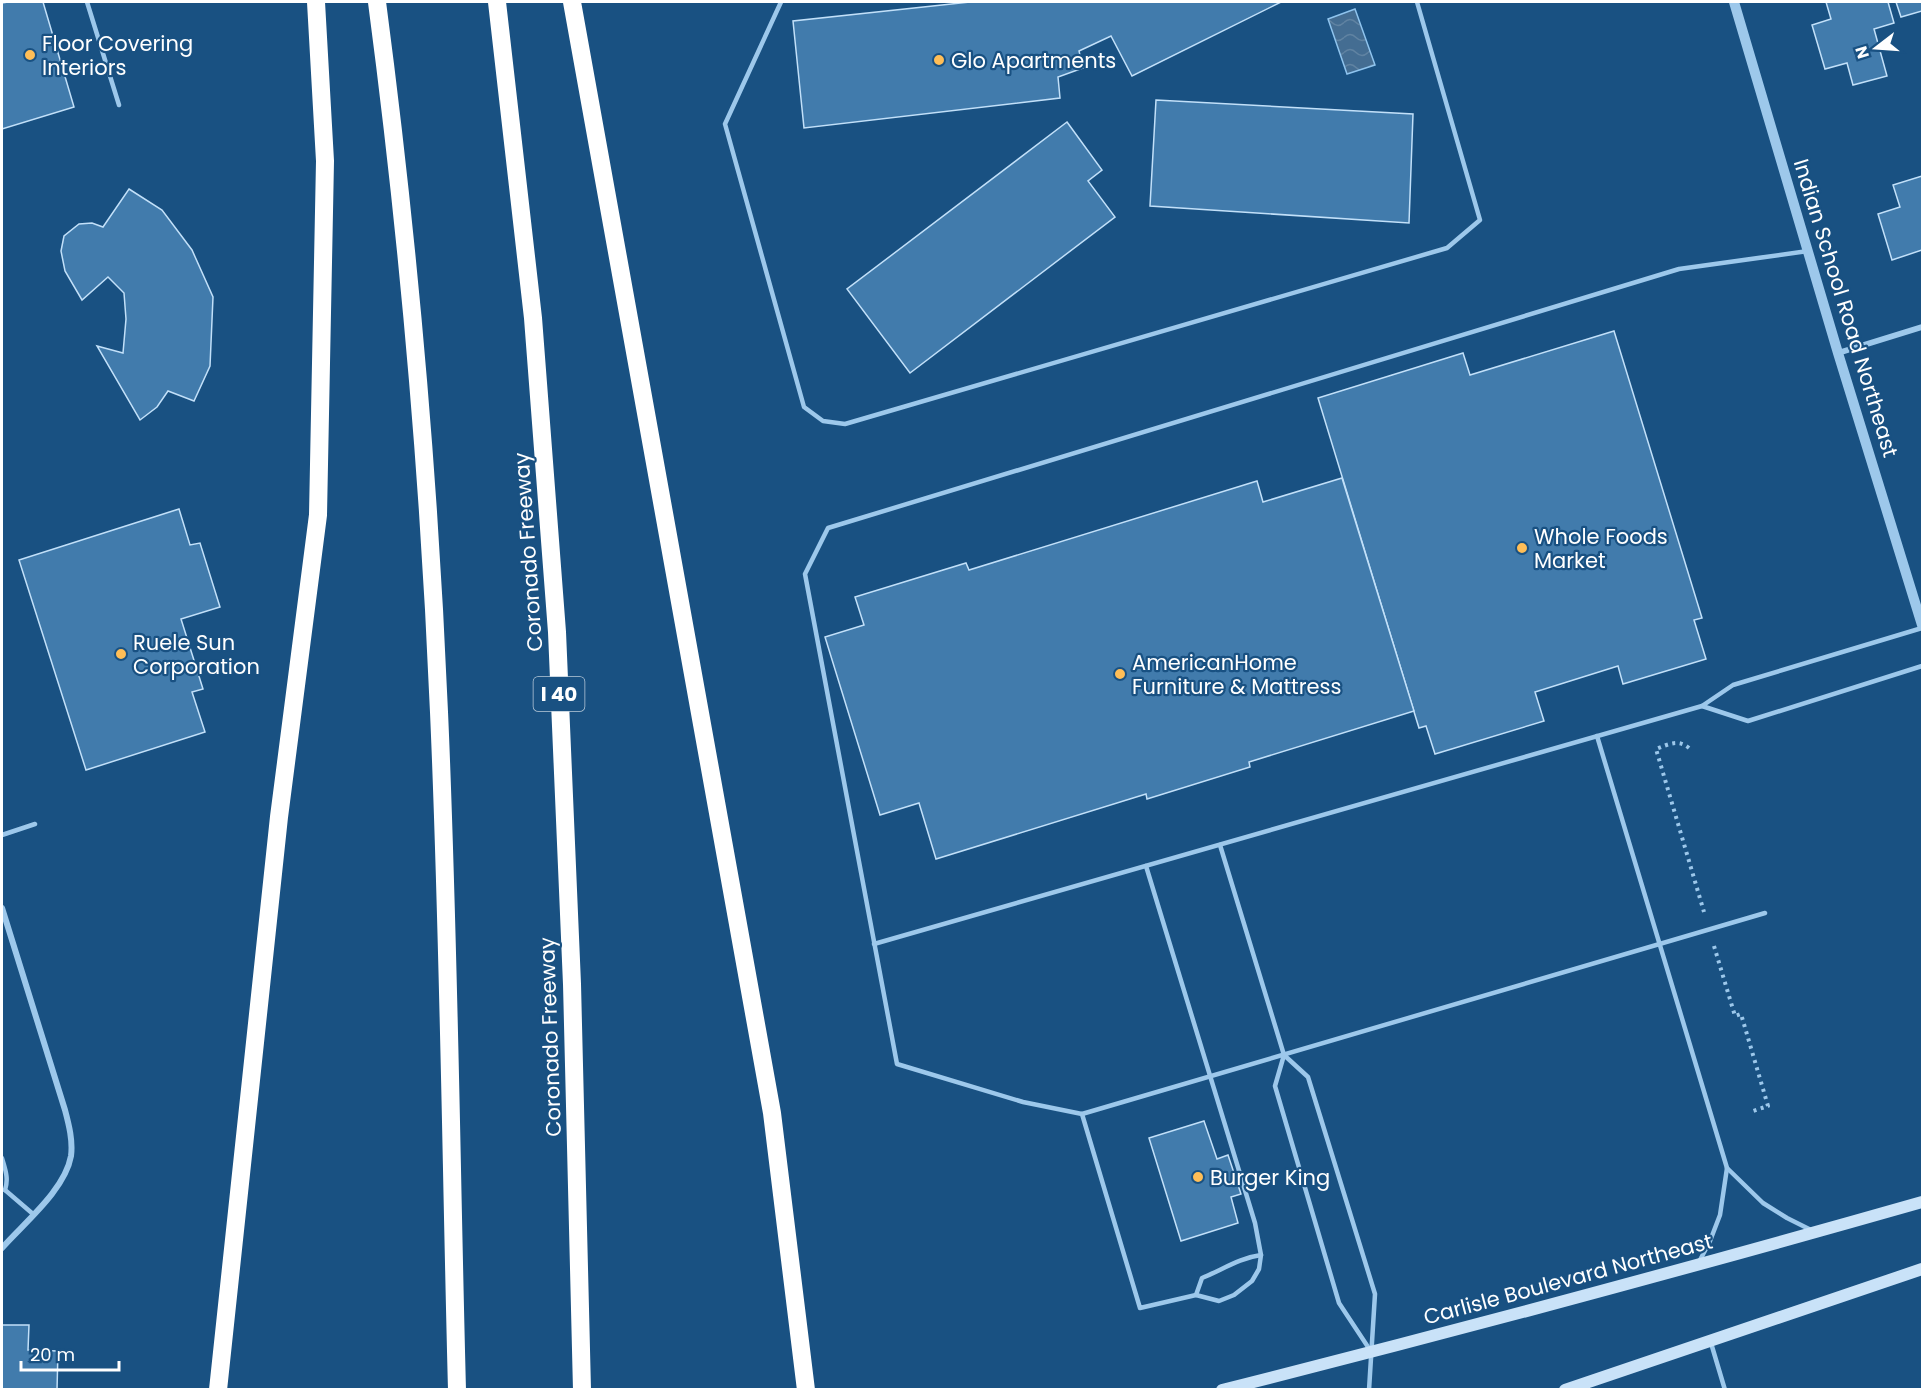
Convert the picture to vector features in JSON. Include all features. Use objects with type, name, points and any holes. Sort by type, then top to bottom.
[{"type":"highway","points":[[218,1389],[279,817],[318,515],[325,161],[316,2]]},
{"type":"highway","points":[[377,2],[397,166],[419,387],[439,707],[457,1389]]},
{"type":"highway","name":"Coronado Freeway","points":[[497,2],[534,318],[557,632],[572,984],[582,1389]]},
{"type":"highway","points":[[572,2],[772,1113],[806,1389]]},
{"type":"main road","name":"Carlisle Boulevard Northeast","points":[[1222,1389],[1371,1352],[1923,1202]]},
{"type":"main road","points":[[1565,1389],[1711,1342],[1923,1269]]},
{"type":"street","name":"Indian School Road Northeast","points":[[1734,2],[1838,353],[1923,627]]},
{"type":"street","points":[[1838,353],[1923,327]]},
{"type":"street","points":[[2,908],[69,1128],[71,1155],[64,1178],[2,1248]]},
{"type":"lane","points":[[87,2],[119,105]]},
{"type":"lane","points":[[781,2],[725,124],[804,407],[823,422],[845,424],[1447,248],[1480,220],[1417,2]]},
{"type":"lane","points":[[1765,913],[1082,1114],[1023,1102],[897,1064],[805,574],[828,528],[1679,269],[1808,251]]},
{"type":"lane","points":[[874,944],[1702,706],[1733,685],[1923,627]]},
{"type":"lane","points":[[1702,706],[1748,721],[1923,666]]},
{"type":"lane","points":[[1597,736],[1726,1168],[1720,1215],[1697,1265]]},
{"type":"lane","points":[[2,835],[35,824]]},
{"type":"lane","points":[[1220,845],[1284,1055],[1308,1077],[1376,1294],[1369,1389]]},
{"type":"lane","points":[[1082,1114],[1140,1308],[1196,1295],[1220,1301],[1234,1295],[1252,1281],[1259,1269],[1261,1255],[1255,1223],[1146,866]]},
{"type":"lane","points":[[1284,1055],[1275,1086],[1340,1303],[1371,1352]]},
{"type":"lane","points":[[2,1158],[8,1183],[3,1190],[33,1214]]},
{"type":"lane","points":[[1726,1168],[1763,1203],[1816,1232]]},
{"type":"lane","points":[[1196,1295],[1202,1278],[1229,1267],[1243,1257],[1261,1255]]},
{"type":"lane","points":[[1711,1342],[1725,1389]]},
{"type":"path","points":[[1689,748],[1683,743],[1675,742],[1656,749],[1705,913]]},
{"type":"path","points":[[1714,945],[1735,1016],[1741,1014],[1768,1106],[1753,1111]]},
{"type":"water","points":[[1355,9],[1375,65],[1347,74],[1328,19]]},
{"type":"building","name":"Floor Covering Interiors","points":[[43,2],[74,107],[2,129],[2,3]]},
{"type":"building","name":"Glo Apartments","points":[[970,2],[1281,2],[1132,76],[1111,36],[1079,51],[1083,68],[1058,77],[1060,98],[804,128],[793,21]]},
{"type":"building","points":[[1826,2],[1888,2],[1894,23],[1874,29],[1887,76],[1853,85],[1847,63],[1825,69],[1812,25],[1831,19]]},
{"type":"building","points":[[1896,2],[1922,2],[1922,11],[1901,17]]},
{"type":"building","name":"Glo Apartments","points":[[1156,100],[1413,114],[1409,223],[1150,206]]},
{"type":"building","name":"Glo Apartments","points":[[1067,122],[1102,170],[1088,181],[1115,217],[910,373],[847,289]]},
{"type":"building","points":[[1922,176],[1922,250],[1892,260],[1878,214],[1900,207],[1893,185]]},
{"type":"building","points":[[129,189],[162,210],[192,250],[213,297],[210,366],[194,401],[168,391],[157,407],[140,420],[97,346],[123,353],[126,319],[124,293],[108,277],[82,300],[65,271],[61,251],[64,236],[79,224],[92,223],[103,227]]},
{"type":"building","name":"Whole Foods Market","points":[[1614,331],[1702,618],[1694,620],[1706,659],[1623,684],[1618,666],[1535,692],[1544,721],[1435,754],[1426,726],[1419,728],[1318,398],[1463,353],[1470,375]]},
{"type":"building","name":"AmericanHome Furniture & Mattress","points":[[1342,478],[1414,711],[1249,762],[1250,767],[1147,799],[1146,794],[936,859],[919,803],[880,815],[825,637],[864,625],[855,597],[966,563],[969,570],[1257,481],[1263,502]]},
{"type":"building","name":"Ruele Sun Corporation","points":[[179,509],[190,545],[200,543],[220,607],[181,619],[203,689],[192,692],[205,732],[86,770],[19,560]]},
{"type":"building","name":"Burger King","points":[[1204,1121],[1217,1159],[1228,1155],[1241,1194],[1231,1197],[1238,1223],[1181,1241],[1149,1138]]},
{"type":"building","points":[[2,1325],[29,1325],[28,1350],[58,1351],[57,1390],[2,1390]]},
{"type":"place","name":"Floor Covering Interiors","points":[[30,55]]},
{"type":"place","name":"Glo Apartments","points":[[939,60]]},
{"type":"place","name":"Whole Foods Market","points":[[1522,548]]},
{"type":"place","name":"Ruele Sun Corporation","points":[[121,654]]},
{"type":"place","name":"AmericanHome Furniture & Mattress","points":[[1120,674]]},
{"type":"place","name":"Burger King","points":[[1198,1177]]}]
